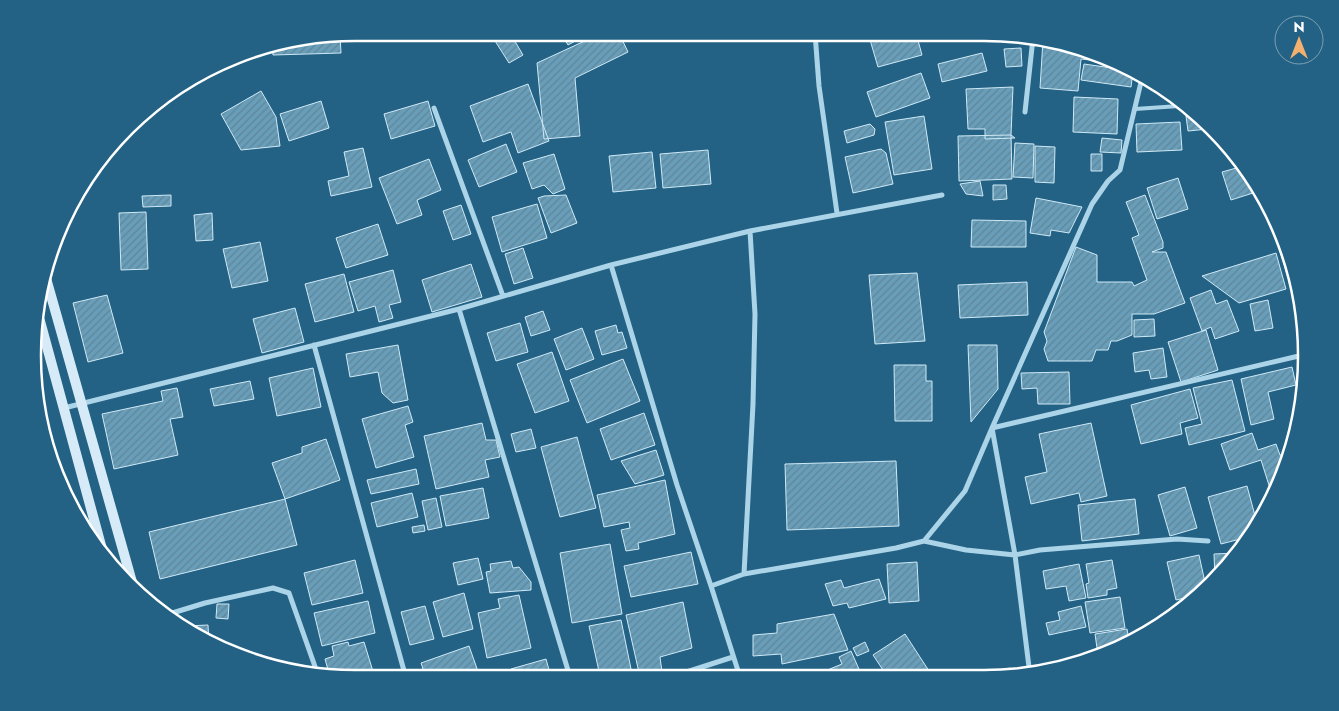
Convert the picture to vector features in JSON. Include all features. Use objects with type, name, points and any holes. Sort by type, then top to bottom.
[{"type":"main road","points":[[49,287],[130,575]]},
{"type":"main road","points":[[42,330],[99,536]]},
{"type":"street","points":[[816,41],[819,86],[837,214]]},
{"type":"street","points":[[1024,112],[1032,45]]},
{"type":"street","points":[[924,541],[965,491],[1092,204],[1108,181],[1120,170],[1141,83]]},
{"type":"street","points":[[434,108],[503,296]]},
{"type":"street","points":[[63,408],[459,309],[611,265],[750,231],[942,195]]},
{"type":"street","points":[[744,574],[753,404],[754,323],[750,231]]},
{"type":"street","points":[[611,265],[677,485],[712,586],[738,670]]},
{"type":"street","points":[[459,309],[568,670]]},
{"type":"street","points":[[314,345],[404,670]]},
{"type":"street","points":[[992,428],[1298,356]]},
{"type":"street","points":[[992,428],[1015,555],[1029,666]]},
{"type":"street","points":[[712,586],[744,574],[896,548],[924,541],[966,550],[1015,555],[1040,550],[1177,539],[1208,541]]},
{"type":"street","points":[[174,612],[205,603],[273,588],[289,592],[315,667]]},
{"type":"street","points":[[693,670],[733,657]]},
{"type":"lane","points":[[1135,109],[1175,106]]},
{"type":"building","points":[[495,41],[515,41],[523,55],[509,63]]},
{"type":"building","points":[[566,41],[575,41],[568,45]]},
{"type":"building","points":[[585,41],[623,41],[628,52],[575,78],[580,136],[544,139],[537,63]]},
{"type":"building","points":[[870,41],[918,41],[922,55],[878,67]]},
{"type":"building","points":[[340,42],[341,53],[273,55],[273,52],[294,47]]},
{"type":"building","points":[[1043,47],[1090,60],[1081,59],[1078,91],[1040,88]]},
{"type":"building","points":[[1021,48],[1022,66],[1006,67],[1004,49]]},
{"type":"building","points":[[982,53],[987,71],[942,82],[938,64]]},
{"type":"building","points":[[1084,64],[1109,68],[1132,79],[1131,87],[1081,80]]},
{"type":"building","points":[[921,73],[930,98],[876,117],[867,92]]},
{"type":"building","points":[[528,84],[549,141],[518,153],[511,132],[483,142],[470,106]]},
{"type":"building","points":[[1013,87],[1011,135],[1015,138],[985,139],[985,129],[968,129],[966,89]]},
{"type":"building","points":[[261,91],[276,117],[280,146],[241,150],[221,114]]},
{"type":"building","points":[[1074,97],[1118,99],[1117,134],[1073,132]]},
{"type":"building","points":[[321,101],[329,128],[289,141],[280,114]]},
{"type":"building","points":[[428,101],[435,126],[391,139],[384,114]]},
{"type":"building","points":[[924,116],[932,169],[894,175],[885,122]]},
{"type":"building","points":[[1186,116],[1202,130],[1188,131]]},
{"type":"building","points":[[1180,122],[1182,150],[1137,152],[1136,124]]},
{"type":"building","points":[[870,124],[875,129],[874,135],[847,143],[844,131]]},
{"type":"building","points":[[1011,135],[1012,179],[959,181],[958,136]]},
{"type":"building","points":[[1102,138],[1122,140],[1121,153],[1100,152]]},
{"type":"building","points":[[1015,143],[1034,144],[1033,178],[1013,177]]},
{"type":"building","points":[[506,144],[517,172],[479,187],[468,160]]},
{"type":"building","points":[[1035,146],[1055,147],[1054,183],[1035,182]]},
{"type":"building","points":[[363,148],[372,187],[331,196],[328,181],[349,176],[344,152]]},
{"type":"building","points":[[881,149],[886,153],[893,184],[853,193],[845,157]]},
{"type":"building","points":[[708,150],[711,184],[663,188],[660,154]]},
{"type":"building","points":[[652,152],[656,188],[613,192],[609,156]]},
{"type":"building","points":[[554,154],[565,189],[553,194],[544,185],[532,189],[523,163]]},
{"type":"building","points":[[1091,154],[1102,154],[1102,171],[1091,171]]},
{"type":"building","points":[[429,159],[441,190],[417,200],[422,215],[397,224],[379,178]]},
{"type":"building","points":[[1236,168],[1253,193],[1231,200],[1222,172]]},
{"type":"building","points":[[1178,178],[1188,209],[1157,219],[1147,188]]},
{"type":"building","points":[[980,181],[983,196],[966,194],[960,184]]},
{"type":"building","points":[[993,185],[1006,185],[1007,199],[993,200]]},
{"type":"building","points":[[171,195],[171,206],[143,207],[142,196]]},
{"type":"building","points":[[566,195],[577,223],[551,233],[538,198]]},
{"type":"building","points":[[1145,195],[1163,242],[1163,248],[1152,252],[1166,252],[1185,303],[1154,314],[1132,314],[1132,335],[1117,341],[1111,341],[1108,350],[1096,350],[1092,361],[1048,361],[1044,349],[1047,341],[1044,332],[1076,247],[1097,255],[1097,282],[1132,282],[1134,286],[1147,280],[1132,238],[1139,235],[1126,202]]},
{"type":"building","points":[[1036,198],[1082,207],[1069,233],[1051,230],[1050,236],[1030,233]]},
{"type":"building","points":[[537,204],[547,238],[502,252],[492,217]]},
{"type":"building","points":[[461,205],[471,234],[453,240],[443,211]]},
{"type":"building","points":[[146,212],[148,269],[121,270],[119,213]]},
{"type":"building","points":[[212,213],[213,240],[196,241],[194,215]]},
{"type":"building","points":[[972,220],[1026,221],[1026,247],[971,247]]},
{"type":"building","points":[[378,224],[388,255],[346,268],[336,238]]},
{"type":"building","points":[[260,242],[268,281],[232,288],[223,249]]},
{"type":"building","points":[[523,248],[533,278],[514,284],[505,254]]},
{"type":"building","points":[[1276,253],[1286,289],[1239,303],[1202,276]]},
{"type":"building","points":[[471,264],[482,297],[432,312],[422,280]]},
{"type":"building","points":[[393,270],[401,302],[389,305],[393,318],[379,322],[375,306],[358,311],[349,282]]},
{"type":"building","points":[[917,273],[925,341],[875,344],[869,275]]},
{"type":"building","points":[[344,274],[354,312],[315,322],[305,284]]},
{"type":"building","points":[[1027,282],[1028,315],[960,318],[958,285]]},
{"type":"building","points":[[1211,290],[1216,304],[1227,300],[1239,331],[1215,339],[1211,327],[1202,331],[1190,298]]},
{"type":"building","points":[[107,295],[123,353],[88,362],[73,303]]},
{"type":"building","points":[[1268,300],[1273,328],[1255,331],[1250,304]]},
{"type":"building","points":[[295,308],[304,342],[262,353],[253,319]]},
{"type":"building","points":[[543,311],[550,330],[531,336],[525,317]]},
{"type":"building","points":[[1154,319],[1155,336],[1134,337],[1134,320]]},
{"type":"building","points":[[520,323],[528,352],[496,361],[487,333]]},
{"type":"building","points":[[616,325],[618,333],[622,332],[627,348],[602,355],[595,331]]},
{"type":"building","points":[[582,328],[594,359],[566,370],[554,339]]},
{"type":"building","points":[[1206,330],[1218,370],[1181,382],[1168,342]]},
{"type":"building","points":[[398,345],[408,400],[393,403],[382,393],[378,372],[350,377],[346,354]]},
{"type":"building","points":[[968,345],[997,345],[998,389],[971,422]]},
{"type":"building","points":[[1163,348],[1167,377],[1151,379],[1149,370],[1135,372],[1133,353]]},
{"type":"building","points":[[552,352],[569,401],[535,413],[517,364]]},
{"type":"building","points":[[623,359],[640,401],[587,423],[570,380]]},
{"type":"building","points":[[894,365],[926,365],[926,381],[932,381],[932,421],[895,421]]},
{"type":"building","points":[[1292,367],[1296,385],[1268,392],[1274,419],[1251,425],[1241,379]]},
{"type":"building","points":[[313,368],[321,407],[277,416],[269,378]]},
{"type":"building","points":[[1069,372],[1070,404],[1038,404],[1037,388],[1022,389],[1021,373]]},
{"type":"building","points":[[1232,380],[1245,431],[1189,445],[1185,428],[1202,424],[1193,388]]},
{"type":"building","points":[[250,381],[254,399],[214,406],[210,389]]},
{"type":"building","points":[[177,388],[183,417],[170,419],[178,455],[114,469],[102,414],[163,401],[161,391]]},
{"type":"building","points":[[1190,389],[1198,418],[1180,423],[1182,434],[1141,444],[1131,405]]},
{"type":"building","points":[[408,406],[413,422],[405,425],[414,457],[376,468],[362,419]]},
{"type":"building","points":[[644,413],[655,445],[611,460],[600,429]]},
{"type":"building","points":[[482,423],[486,440],[496,440],[500,457],[485,460],[489,477],[436,489],[424,436]]},
{"type":"building","points":[[1091,423],[1107,496],[1081,502],[1079,493],[1031,504],[1025,477],[1047,472],[1039,434]]},
{"type":"building","points":[[531,429],[536,448],[516,452],[511,434]]},
{"type":"building","points":[[1252,433],[1258,450],[1276,444],[1280,455],[1282,455],[1269,486],[1261,460],[1230,470],[1221,444]]},
{"type":"building","points":[[577,437],[596,508],[560,517],[541,447]]},
{"type":"building","points":[[326,439],[340,480],[285,499],[272,463],[302,453],[302,447]]},
{"type":"building","points":[[656,450],[664,475],[635,484],[621,461]]},
{"type":"building","points":[[896,461],[899,526],[787,530],[785,464]]},
{"type":"building","points":[[416,469],[419,484],[371,494],[367,480]]},
{"type":"building","points":[[665,480],[675,534],[638,543],[639,549],[626,551],[621,530],[630,528],[629,522],[604,527],[597,495]]},
{"type":"building","points":[[1247,486],[1255,515],[1238,540],[1221,544],[1208,497]]},
{"type":"building","points":[[1185,487],[1197,528],[1170,536],[1158,495]]},
{"type":"building","points":[[483,488],[489,518],[446,526],[440,496]]},
{"type":"building","points":[[412,493],[418,517],[377,527],[371,503]]},
{"type":"building","points":[[436,498],[442,527],[428,530],[422,501]]},
{"type":"building","points":[[285,499],[297,545],[160,579],[149,532]]},
{"type":"building","points":[[1135,499],[1139,534],[1082,541],[1078,505]]},
{"type":"building","points":[[424,525],[425,531],[413,533],[412,527]]},
{"type":"building","points":[[610,544],[622,614],[572,623],[560,553]]},
{"type":"building","points":[[691,552],[698,584],[631,597],[624,566]]},
{"type":"building","points":[[1228,553],[1215,569],[1214,554]]},
{"type":"building","points":[[1199,555],[1204,580],[1183,598],[1176,600],[1167,562]]},
{"type":"building","points":[[478,558],[483,579],[458,585],[453,563]]},
{"type":"building","points":[[355,560],[363,593],[312,605],[304,573]]},
{"type":"building","points":[[1112,560],[1117,588],[1107,590],[1107,595],[1088,598],[1086,584],[1089,583],[1086,564]]},
{"type":"building","points":[[511,561],[513,568],[519,567],[531,582],[531,590],[490,593],[486,572],[491,571],[490,564]]},
{"type":"building","points":[[917,562],[919,601],[889,603],[887,564]]},
{"type":"building","points":[[1079,564],[1086,598],[1069,601],[1066,586],[1046,589],[1043,571]]},
{"type":"building","points":[[879,579],[886,599],[849,608],[847,603],[833,606],[825,584],[841,580],[844,588]]},
{"type":"building","points":[[464,593],[473,629],[443,637],[433,602]]},
{"type":"building","points":[[519,595],[531,648],[487,658],[478,613],[500,608],[498,599]]},
{"type":"building","points":[[1120,597],[1125,628],[1090,633],[1085,602]]},
{"type":"building","points":[[368,601],[375,633],[322,646],[314,613]]},
{"type":"building","points":[[683,602],[692,648],[660,657],[662,670],[638,670],[626,615]]},
{"type":"building","points":[[217,604],[229,604],[228,619],[216,618]]},
{"type":"building","points":[[425,606],[434,639],[410,645],[401,612]]},
{"type":"building","points":[[1081,606],[1086,627],[1049,635],[1046,623],[1060,620],[1058,612]]},
{"type":"building","points":[[834,614],[848,650],[782,664],[781,654],[753,656],[753,635],[777,633],[777,624]]},
{"type":"building","points":[[621,620],[631,669],[599,670],[589,626]]},
{"type":"building","points":[[208,625],[208,633],[198,628],[194,626]]},
{"type":"building","points":[[1127,629],[1128,634],[1097,649],[1095,634]]},
{"type":"building","points":[[905,634],[928,670],[883,670],[873,655]]},
{"type":"building","points":[[348,642],[349,646],[364,642],[373,670],[328,668],[325,659],[334,656],[332,646]]},
{"type":"building","points":[[865,642],[869,651],[857,656],[853,648]]},
{"type":"building","points":[[469,646],[478,670],[423,670],[421,663]]},
{"type":"building","points":[[851,651],[859,670],[827,670],[842,664],[839,657]]},
{"type":"building","points":[[546,659],[549,670],[511,670]]}]
